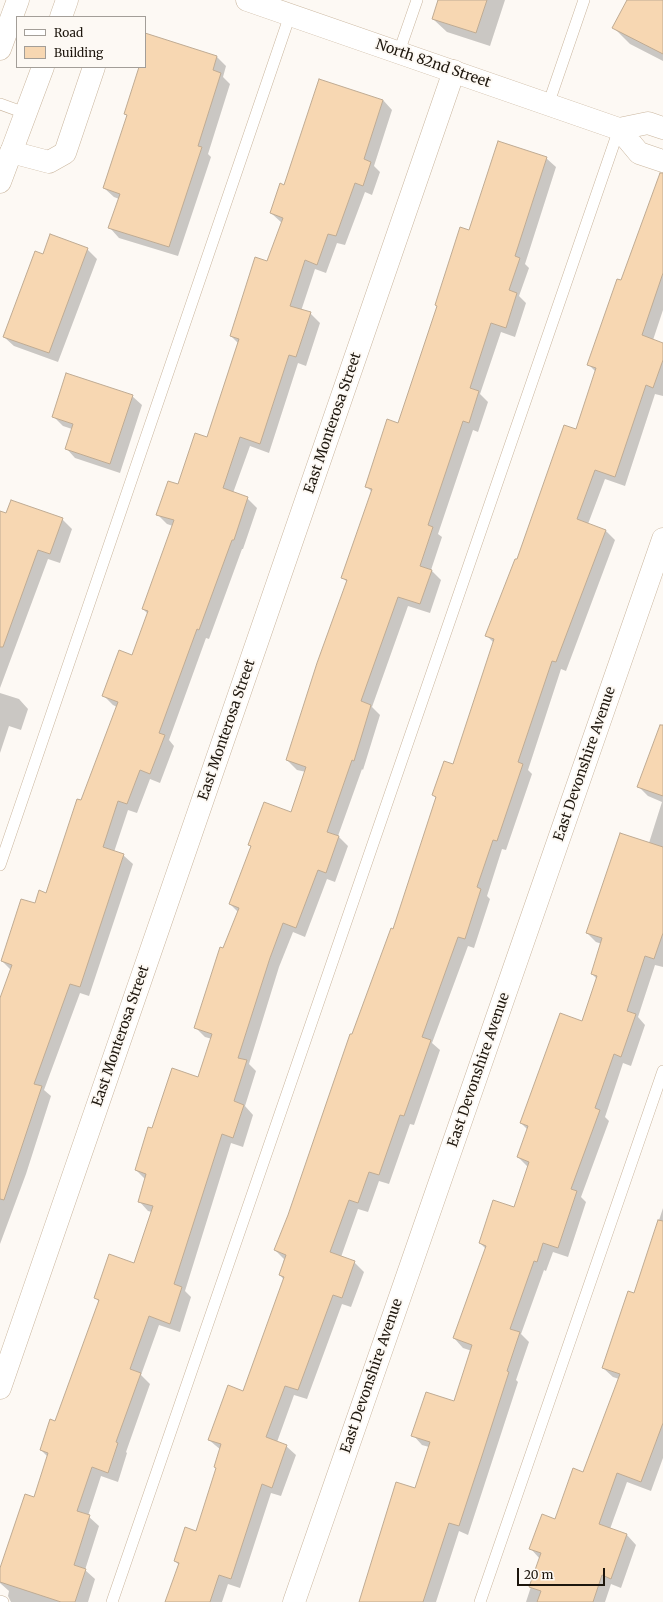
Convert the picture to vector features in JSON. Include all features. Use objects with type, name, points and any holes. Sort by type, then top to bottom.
[{"type":"street","points":[[0,50],[18,0]]},
{"type":"street","points":[[61,16],[67,0]]},
{"type":"street","name":"North 82nd Street","points":[[247,0],[270,4],[290,15],[620,129]]},
{"type":"street","points":[[0,182],[43,68]]},
{"type":"street","points":[[12,152],[49,162],[65,153],[94,68]]},
{"type":"street","name":"East Monterosa Street","points":[[0,1388],[454,71]]},
{"type":"street","points":[[663,128],[648,123],[620,129],[639,153],[663,161]]},
{"type":"street","name":"East Devonshire Avenue","points":[[294,1602],[663,538]]},
{"type":"lane","points":[[399,52],[417,0]]},
{"type":"lane","points":[[548,105],[584,0]]},
{"type":"lane","points":[[0,865],[290,15]]},
{"type":"lane","points":[[0,104],[25,113]]},
{"type":"lane","points":[[112,1602],[620,129]]},
{"type":"lane","points":[[480,1602],[663,1072]]},
{"type":"building","points":[[438,0],[487,0],[476,33],[432,19]]},
{"type":"building","points":[[627,0],[663,0],[663,54],[612,28]]},
{"type":"building","points":[[146,33],[217,56],[213,70],[221,73],[198,146],[202,147],[169,247],[108,228],[120,194],[103,188],[127,115],[124,114],[139,68],[146,68]]},
{"type":"building","points":[[319,79],[383,100],[364,159],[371,162],[363,186],[355,183],[336,236],[328,234],[317,265],[305,260],[290,306],[311,312],[296,357],[289,355],[260,444],[240,437],[223,488],[248,497],[234,540],[232,540],[199,630],[197,629],[159,733],[165,735],[150,774],[140,770],[127,804],[118,801],[103,847],[124,854],[80,987],[70,984],[34,1084],[42,1086],[4,1200],[0,1199],[0,998],[12,965],[1,961],[21,899],[35,903],[39,890],[46,893],[77,799],[81,800],[118,702],[102,696],[119,650],[132,655],[148,611],[142,609],[174,520],[156,515],[168,481],[178,484],[195,433],[207,437],[239,339],[230,336],[255,257],[267,261],[283,218],[270,213],[280,183],[284,185]]},
{"type":"building","points":[[498,141],[547,157],[515,256],[520,258],[509,290],[517,293],[506,328],[491,323],[470,388],[479,391],[469,423],[463,421],[428,525],[433,527],[420,566],[432,570],[420,604],[398,597],[361,701],[371,705],[354,761],[352,760],[327,832],[339,836],[326,873],[318,870],[296,928],[283,923],[270,958],[238,1058],[247,1060],[234,1101],[244,1105],[233,1138],[222,1134],[174,1284],[182,1287],[170,1324],[149,1316],[130,1369],[141,1373],[116,1442],[118,1443],[108,1473],[92,1467],[77,1511],[90,1515],[74,1565],[86,1569],[75,1602],[61,1602],[0,1582],[0,1568],[25,1494],[34,1497],[48,1453],[40,1450],[50,1419],[55,1421],[99,1300],[94,1298],[109,1254],[134,1263],[153,1206],[138,1202],[146,1174],[135,1170],[148,1127],[152,1128],[172,1068],[198,1077],[212,1034],[194,1028],[220,947],[223,948],[239,908],[229,904],[251,846],[248,845],[264,802],[291,812],[306,767],[286,760],[317,663],[347,580],[341,578],[372,489],[365,487],[387,419],[398,423],[437,306],[435,305],[460,227],[469,230]]},
{"type":"building","points":[[660,173],[663,173],[663,273],[642,335],[663,343],[663,360],[653,388],[646,385],[615,477],[595,470],[577,519],[606,530],[556,662],[552,661],[518,762],[523,764],[497,841],[493,840],[477,887],[481,889],[465,939],[458,937],[422,1037],[431,1040],[404,1116],[400,1115],[379,1175],[369,1172],[358,1203],[349,1200],[330,1252],[355,1261],[342,1298],[333,1295],[298,1390],[285,1386],[266,1437],[287,1445],[272,1488],[262,1484],[231,1579],[219,1575],[210,1602],[165,1602],[179,1563],[174,1561],[185,1527],[196,1531],[216,1468],[214,1467],[221,1444],[208,1440],[228,1385],[243,1391],[284,1277],[279,1275],[286,1255],[274,1250],[288,1215],[350,1034],[352,1034],[391,928],[393,929],[436,797],[432,795],[444,761],[453,764],[494,639],[485,636],[515,559],[517,559],[564,425],[576,429],[596,368],[587,365],[617,279],[621,280]]},
{"type":"building","points":[[50,234],[88,248],[49,353],[3,337],[35,251],[43,254]]},
{"type":"building","points":[[66,373],[133,395],[110,464],[65,449],[73,424],[52,417]]},
{"type":"building","points":[[11,500],[63,518],[50,554],[38,550],[3,647],[0,647],[0,511],[6,513]]},
{"type":"building","points":[[660,725],[663,725],[663,796],[637,787]]},
{"type":"building","points":[[620,833],[663,847],[663,933],[654,959],[645,956],[627,1011],[636,1014],[621,1057],[614,1054],[595,1108],[600,1110],[571,1189],[577,1191],[558,1248],[543,1243],[537,1262],[534,1261],[510,1329],[520,1332],[507,1371],[509,1372],[481,1459],[459,1526],[449,1523],[423,1602],[359,1602],[396,1482],[415,1488],[430,1442],[411,1436],[426,1392],[454,1401],[472,1345],[453,1338],[486,1246],[479,1243],[493,1200],[514,1207],[529,1162],[517,1157],[528,1126],[520,1123],[560,1013],[582,1021],[597,976],[591,974],[602,938],[586,933]]},
{"type":"building","points":[[658,1220],[663,1221],[663,1423],[641,1482],[617,1473],[599,1524],[627,1534],[611,1579],[602,1575],[593,1602],[537,1602],[541,1591],[529,1587],[541,1553],[529,1549],[542,1514],[555,1519],[573,1468],[583,1472],[620,1374],[602,1368],[628,1291],[634,1293]]}]
